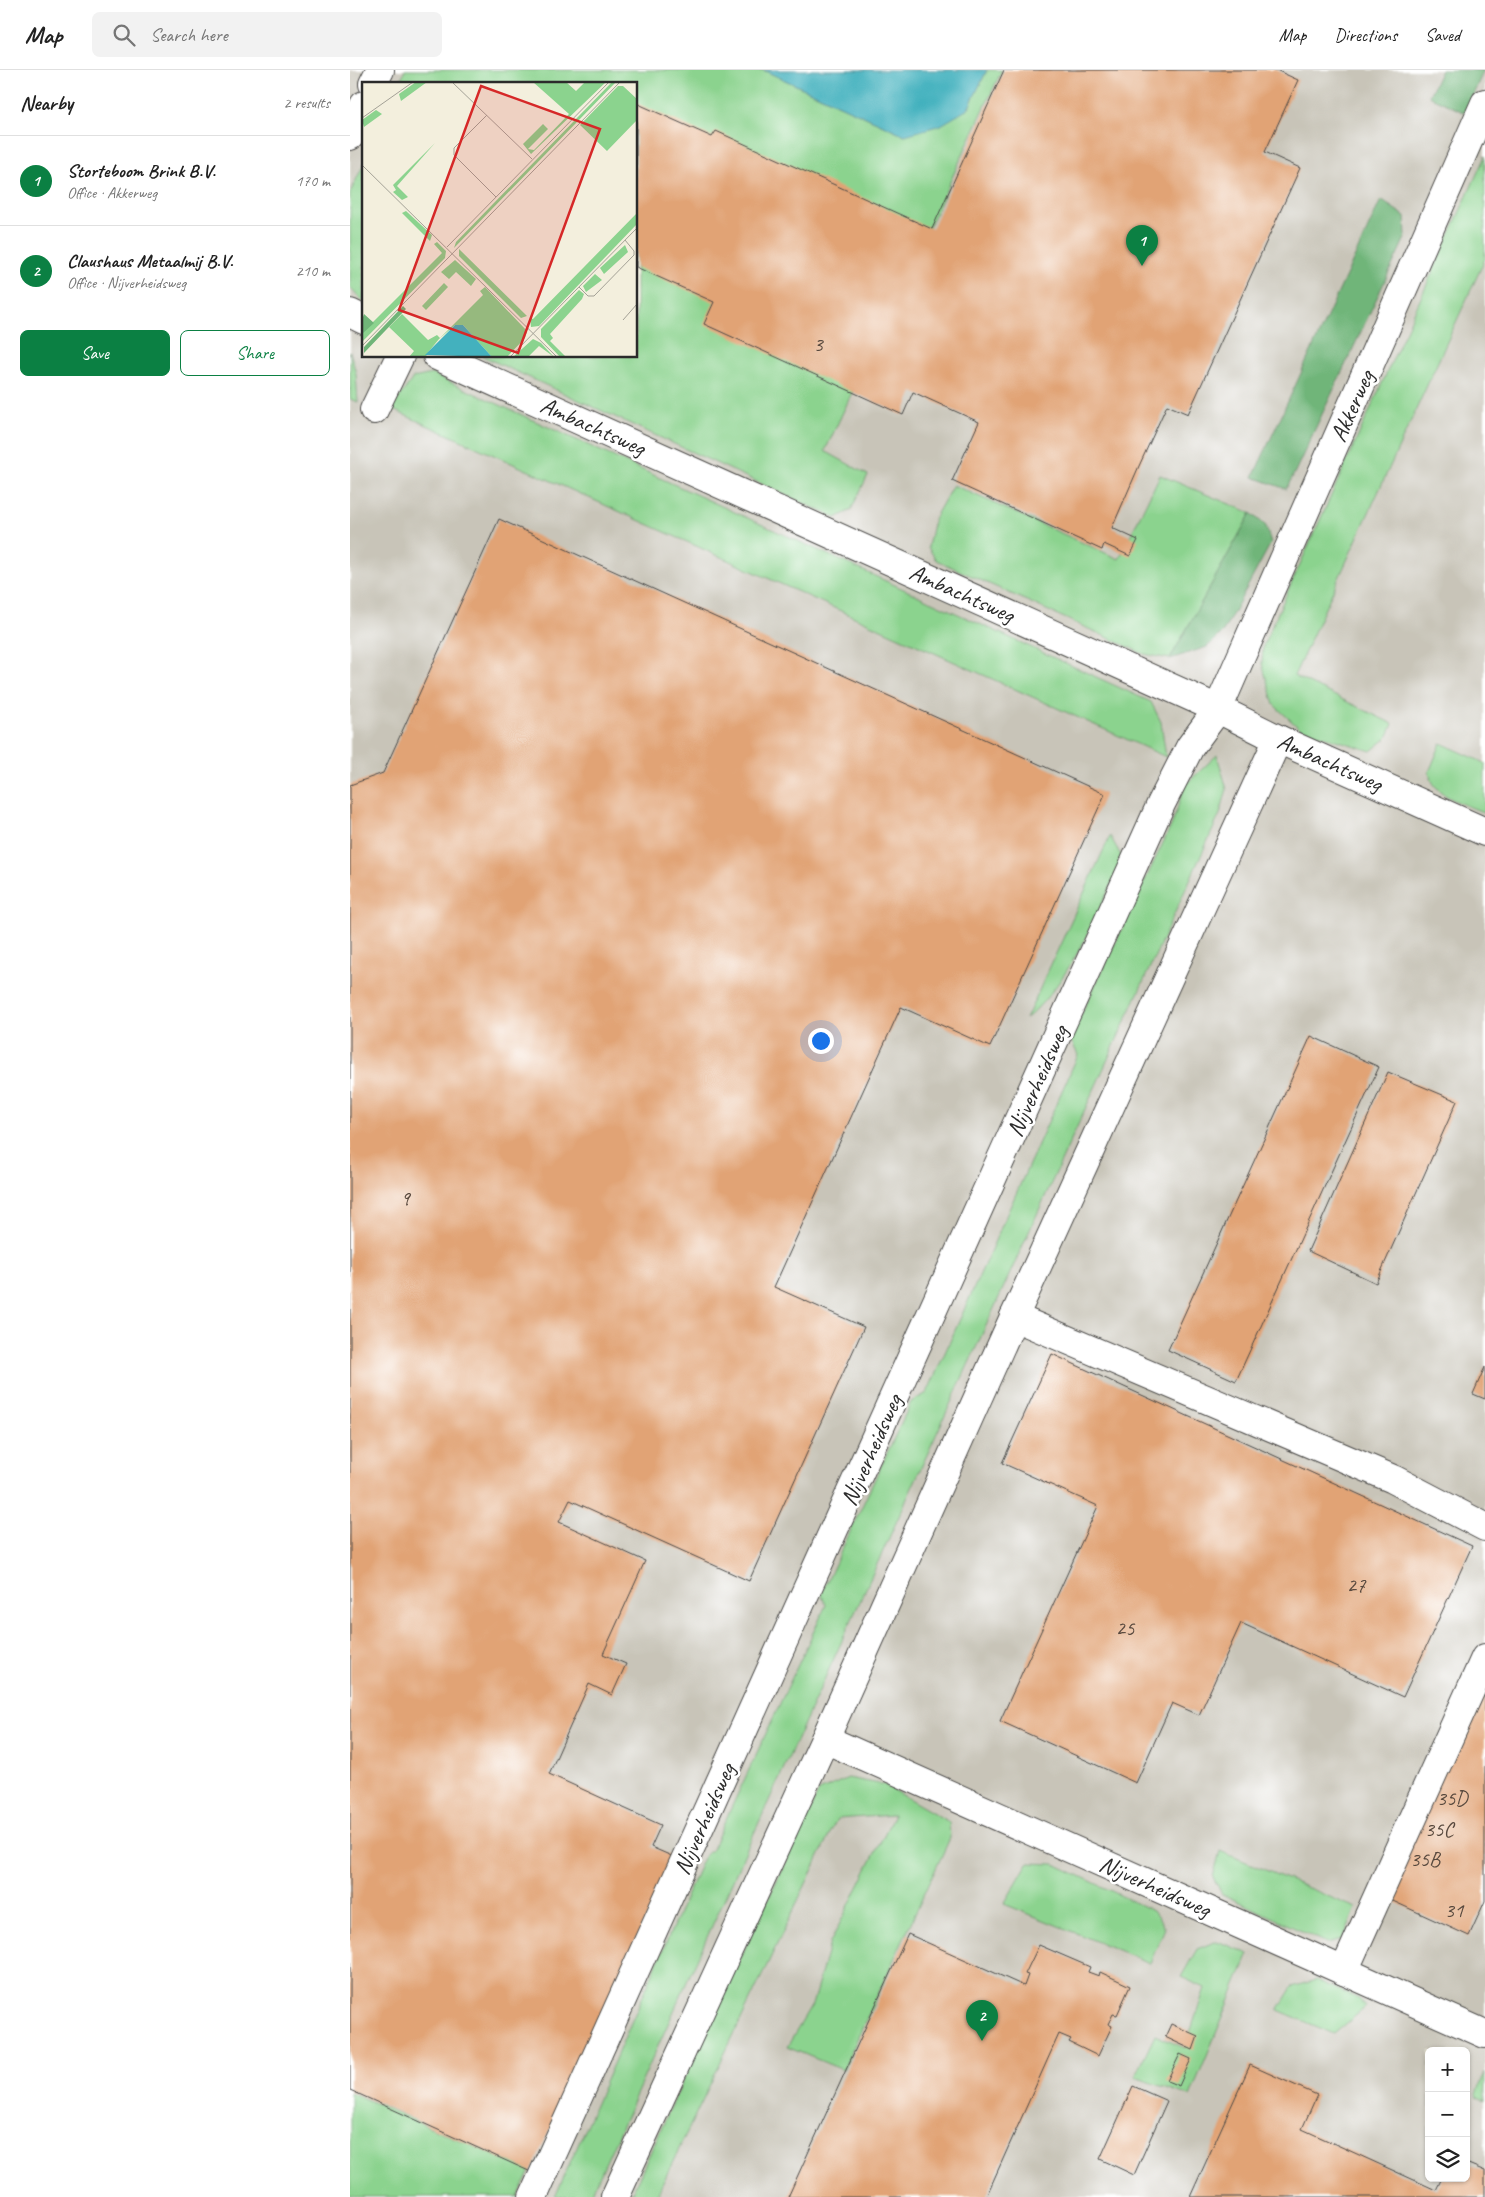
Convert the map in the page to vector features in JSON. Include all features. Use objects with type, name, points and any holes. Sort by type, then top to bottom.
[{"type":"street","points":[[375,82],[380,70]]},
{"type":"street","name":"Akkerweg","points":[[1218,709],[1485,103]]},
{"type":"street","points":[[350,136],[362,109]]},
{"type":"street","points":[[350,313],[362,319]]},
{"type":"street","points":[[374,410],[399,358]]},
{"type":"street","name":"Ambachtsweg","points":[[442,358],[1485,832]]},
{"type":"street","name":"Nijverheidsweg","points":[[533,2197],[1161,804],[1190,747],[1218,709]]},
{"type":"street","points":[[615,2197],[825,1739],[1014,1317],[1278,739]]},
{"type":"street","points":[[1014,1317],[1393,1479],[1485,1527]]},
{"type":"street","points":[[1344,1971],[1485,1658]]},
{"type":"street","name":"Nijverheidsweg","points":[[825,1739],[1485,2034]]},
{"type":"shaded area","points":[[350,70],[1485,70],[1485,2197],[350,2197]]},
{"type":"green space","points":[[405,70],[763,70],[905,135],[968,109],[987,70],[1002,70],[825,451],[868,475],[851,510],[836,518],[486,358],[638,358],[638,82],[400,82]]},
{"type":"green space","points":[[1441,70],[1484,70],[1465,113],[1429,96]]},
{"type":"green space","points":[[1485,156],[1485,259],[1294,676],[1393,724],[1387,738],[1371,751],[1299,728],[1274,705],[1262,664],[1263,646]]},
{"type":"green space","points":[[362,167],[362,300],[350,287],[350,193]]},
{"type":"green space","points":[[1381,200],[1405,216],[1406,236],[1286,489],[1253,477]]},
{"type":"green space","points":[[350,352],[356,373],[358,402],[350,399]]},
{"type":"green space","points":[[432,374],[1151,702],[1161,722],[1166,757],[391,409],[413,378]]},
{"type":"green space","points":[[1160,475],[1251,513],[1170,659],[1144,654],[936,560],[928,547],[934,519],[953,485],[1119,559]]},
{"type":"green space","points":[[1251,513],[1266,526],[1271,543],[1223,632],[1207,647],[1170,659]]},
{"type":"green space","points":[[1441,743],[1485,763],[1485,813],[1451,799],[1443,794],[1432,781],[1429,772]]},
{"type":"green space","points":[[1217,755],[1227,789],[1220,814],[745,1853],[590,2197],[555,2197],[703,1858],[712,1849],[826,1605],[821,1594],[911,1402],[927,1393],[1078,1055],[1070,1038],[1172,824],[1185,785]]},
{"type":"green space","points":[[1110,836],[1123,859],[1082,945],[1070,965],[1043,1003],[1026,1019]]},
{"type":"green space","points":[[848,1778],[885,1785],[949,1822],[950,1838],[843,2070],[787,2047],[812,2005],[830,1943],[894,1815],[837,1819],[656,2197],[630,2197],[819,1791]]},
{"type":"green space","points":[[1220,1851],[1356,1908],[1343,1939],[1327,1943],[1222,1894],[1213,1877]]},
{"type":"green space","points":[[1028,1863],[1055,1864],[1153,1911],[1165,1928],[1150,1963],[1004,1904]]},
{"type":"green space","points":[[1217,1941],[1249,1954],[1190,2096],[1135,2077],[1155,2035],[1185,2048],[1205,1988],[1181,1977],[1197,1949]]},
{"type":"green space","points":[[1316,1980],[1359,1999],[1366,2007],[1334,2034],[1278,2010],[1292,1987]]},
{"type":"green space","points":[[1485,2071],[1485,2101],[1476,2097]]},
{"type":"green space","points":[[350,2092],[530,2171],[518,2197],[350,2197]]},
{"type":"water","points":[[763,70],[987,70],[968,109],[941,125],[905,135]]},
{"type":"building","points":[[1004,70],[1276,70],[1298,80],[1265,152],[1300,168],[1188,414],[1167,405],[1139,466],[1112,528],[1138,540],[1130,556],[1104,544],[1102,550],[952,481],[979,422],[913,392],[903,415],[704,324],[714,302],[638,268],[638,104],[712,137],[716,131],[932,229]]},
{"type":"building","points":[[499,519],[1105,794],[990,1047],[901,1007],[774,1287],[864,1327],[749,1581],[570,1500],[559,1522],[645,1561],[603,1654],[626,1664],[612,1695],[589,1684],[549,1774],[661,1825],[651,1847],[674,1857],[531,2172],[350,2090],[350,785],[383,773]]},
{"type":"building","points":[[1311,1036],[1379,1067],[1236,1381],[1168,1350]]},
{"type":"building","points":[[1388,1072],[1457,1101],[1376,1283],[1308,1251]]},
{"type":"building","points":[[1052,1354],[1472,1546],[1403,1697],[1241,1623],[1199,1715],[1172,1703],[1136,1783],[1000,1721],[1098,1506],[1002,1463]]},
{"type":"building","points":[[1485,1367],[1485,1399],[1473,1394]]},
{"type":"building","points":[[1485,1666],[1485,1901],[1469,1936],[1382,1896]]},
{"type":"building","points":[[908,1934],[1024,1986],[1028,1975],[1025,1974],[1039,1945],[1090,1967],[1088,1972],[1099,1976],[1100,1972],[1130,1986],[1117,2015],[1113,2014],[1108,2024],[1112,2026],[1098,2056],[1069,2042],[1071,2039],[1059,2034],[986,2197],[788,2197]]},
{"type":"building","points":[[1171,2024],[1198,2036],[1193,2050],[1165,2037]]},
{"type":"building","points":[[1180,2054],[1191,2059],[1179,2086],[1167,2081]]},
{"type":"building","points":[[1250,2065],[1317,2095],[1302,2129],[1436,2190],[1440,2182],[1470,2182],[1470,2165],[1485,2171],[1485,2197],[1190,2197]]},
{"type":"building","points":[[1133,2086],[1167,2101],[1134,2175],[1100,2159]]},
{"type":"place","name":"Storteboom Brink B.V.","points":[[1142,266]]},
{"type":"place","name":"Claushaus Metaalmij B.V.","points":[[982,2041]]}]
